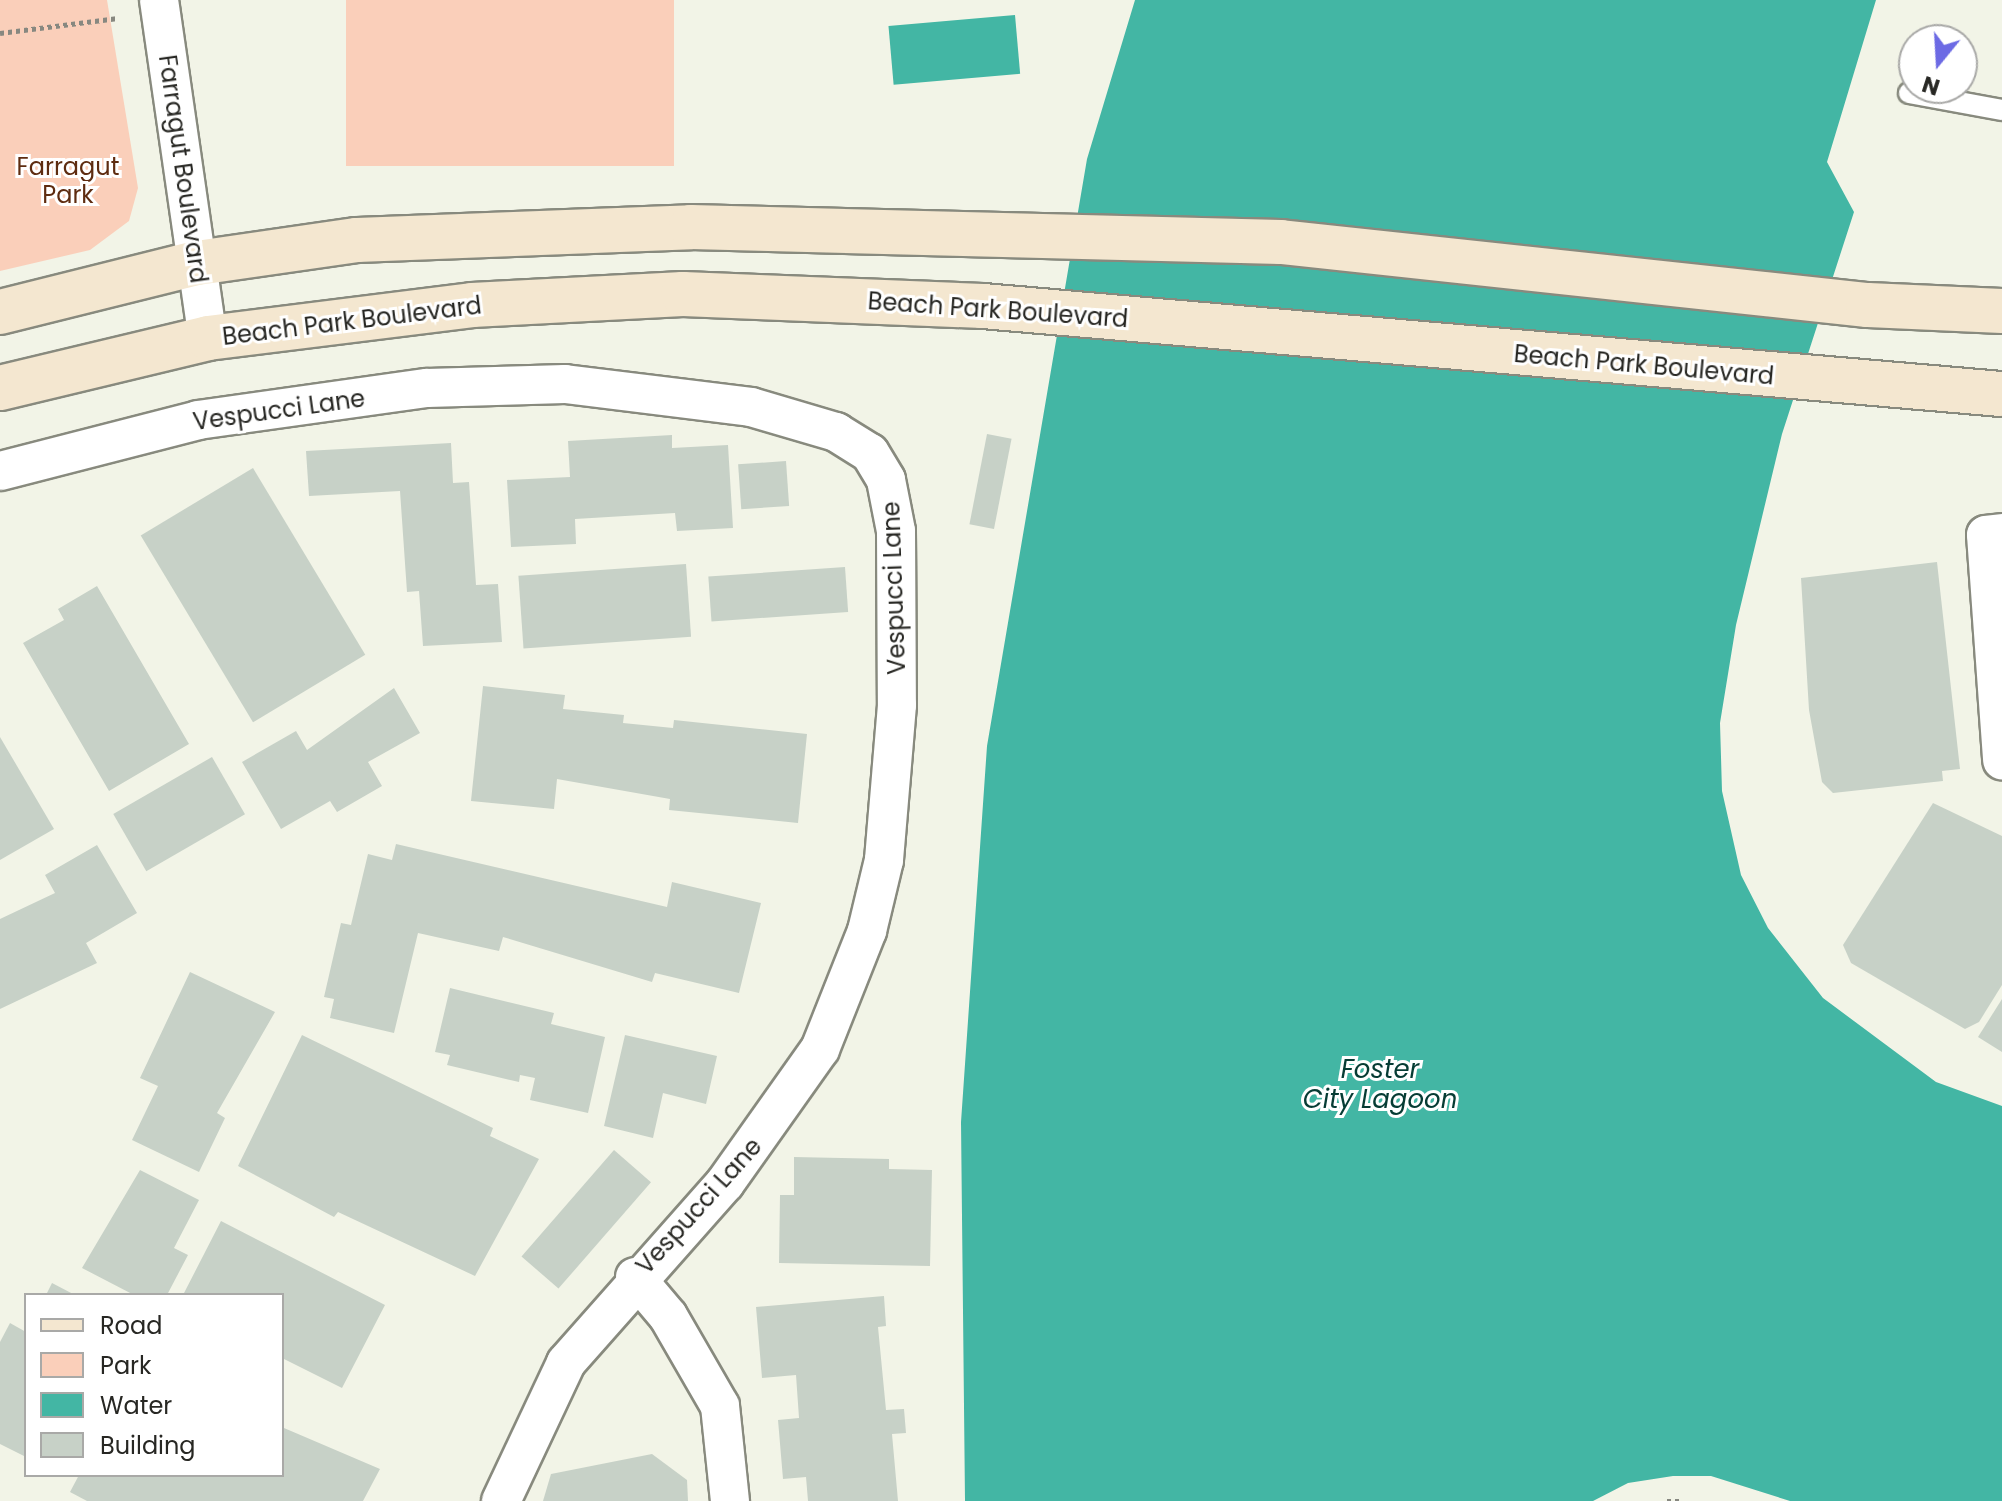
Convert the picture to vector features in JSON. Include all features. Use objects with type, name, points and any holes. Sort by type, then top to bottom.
[{"type":"main road","points":[[0,312],[197,263],[357,240],[691,227],[1281,242],[1868,305],[2002,311]]},
{"type":"main road","name":"Beach Park Boulevard","points":[[0,388],[208,338],[472,305],[683,294],[983,306],[2002,394]]},
{"type":"street","name":"Farragut Boulevard","points":[[160,6],[208,338]]},
{"type":"street","name":"Vespucci Lane","points":[[0,471],[198,420],[427,388],[565,384],[751,407],[836,432],[870,453],[892,495],[899,648],[892,794],[867,931],[820,1049],[775,1118],[635,1277],[566,1363],[501,1501]]},
{"type":"street","points":[[2000,759],[1986,535],[2002,533]]},
{"type":"street","points":[[635,1277],[668,1316],[720,1406],[730,1501]]},
{"type":"lane","points":[[1969,104],[2002,110]]},
{"type":"path","points":[[0,33],[160,6]]},
{"type":"path","points":[[1667,1501],[1680,1501]]},
{"type":"green space","name":"Farragut Park","points":[[0,0],[107,0],[138,188],[129,221],[90,250],[0,271]]},
{"type":"green space","points":[[346,0],[674,0],[674,166],[346,166]]},
{"type":"water","name":"Foster City Lagoon","points":[[1135,0],[1876,0],[1827,162],[1854,212],[1782,434],[1736,625],[1720,723],[1722,791],[1741,875],[1768,928],[1823,998],[1936,1082],[2002,1106],[2002,1501],[1790,1501],[1711,1476],[1673,1476],[1628,1483],[1593,1501],[965,1501],[961,1122],[987,746],[1087,159]]},
{"type":"water","points":[[1015,15],[1020,74],[894,85],[888,26]]},
{"type":"building","points":[[987,434],[1012,439],[994,529],[969,524]]},
{"type":"building","points":[[672,435],[672,448],[728,445],[733,528],[677,531],[675,513],[575,519],[576,544],[511,547],[507,480],[570,477],[568,441]]},
{"type":"building","points":[[451,443],[453,483],[469,482],[476,585],[498,584],[502,642],[423,646],[419,591],[407,592],[400,491],[309,496],[306,451]]},
{"type":"building","points":[[786,461],[789,506],[741,509],[738,464]]},
{"type":"building","points":[[253,468],[365,655],[253,722],[141,535]]},
{"type":"building","points":[[1937,562],[1960,769],[1942,771],[1943,781],[1833,793],[1822,782],[1809,710],[1801,578]]},
{"type":"building","points":[[686,564],[691,637],[524,649],[518,576]]},
{"type":"building","points":[[845,567],[848,612],[711,621],[708,577]]},
{"type":"building","points":[[97,586],[189,744],[109,791],[23,643],[64,620],[58,609]]},
{"type":"building","points":[[483,686],[565,695],[563,709],[624,715],[623,723],[673,728],[674,720],[807,734],[798,823],[669,810],[670,799],[557,779],[554,809],[471,801]]},
{"type":"building","points":[[394,688],[420,733],[368,762],[382,786],[337,812],[330,801],[281,829],[242,762],[296,731],[307,750]]},
{"type":"building","points":[[0,737],[54,829],[0,860]]},
{"type":"building","points":[[212,757],[245,814],[146,871],[113,814]]},
{"type":"building","points":[[1933,803],[2002,836],[2002,985],[1979,1022],[1965,1029],[1851,963],[1843,945]]},
{"type":"building","points":[[396,844],[667,907],[672,882],[761,903],[739,993],[655,973],[652,982],[503,937],[499,951],[418,933],[394,1033],[330,1018],[334,999],[324,997],[341,923],[351,925],[368,854],[392,860]]},
{"type":"building","points":[[97,845],[137,913],[86,943],[97,963],[0,1009],[0,919],[55,893],[45,875]]},
{"type":"building","points":[[190,972],[275,1012],[217,1113],[225,1118],[199,1172],[132,1140],[158,1086],[140,1078]]},
{"type":"building","points":[[450,988],[554,1013],[551,1024],[605,1037],[588,1113],[530,1100],[535,1078],[520,1075],[519,1082],[447,1065],[450,1055],[435,1052]]},
{"type":"building","points":[[2002,999],[2002,1052],[1978,1037]]},
{"type":"building","points":[[302,1035],[493,1128],[490,1136],[539,1159],[475,1276],[338,1212],[334,1217],[238,1166]]},
{"type":"building","points":[[625,1035],[717,1056],[706,1104],[663,1093],[653,1138],[604,1126]]},
{"type":"building","points":[[614,1150],[651,1182],[558,1289],[521,1256]]},
{"type":"building","points":[[794,1157],[889,1159],[889,1169],[932,1170],[930,1266],[779,1263],[780,1195],[794,1195]]},
{"type":"building","points":[[140,1170],[199,1200],[174,1248],[188,1255],[168,1293],[130,1293],[82,1268]]},
{"type":"building","points":[[221,1221],[385,1305],[342,1388],[284,1359],[284,1293],[184,1293]]},
{"type":"building","points":[[52,1283],[71,1293],[47,1293]]},
{"type":"building","points":[[884,1296],[886,1326],[878,1327],[886,1410],[904,1409],[906,1433],[892,1434],[898,1501],[808,1501],[806,1477],[783,1479],[778,1420],[799,1418],[796,1375],[762,1378],[756,1307]]},
{"type":"building","points":[[10,1323],[24,1331],[24,1456],[0,1444],[0,1342]]},
{"type":"building","points":[[284,1428],[380,1469],[363,1501],[87,1501],[70,1492],[78,1477],[284,1477]]},
{"type":"building","points":[[652,1454],[687,1480],[688,1501],[543,1501],[551,1474]]}]
